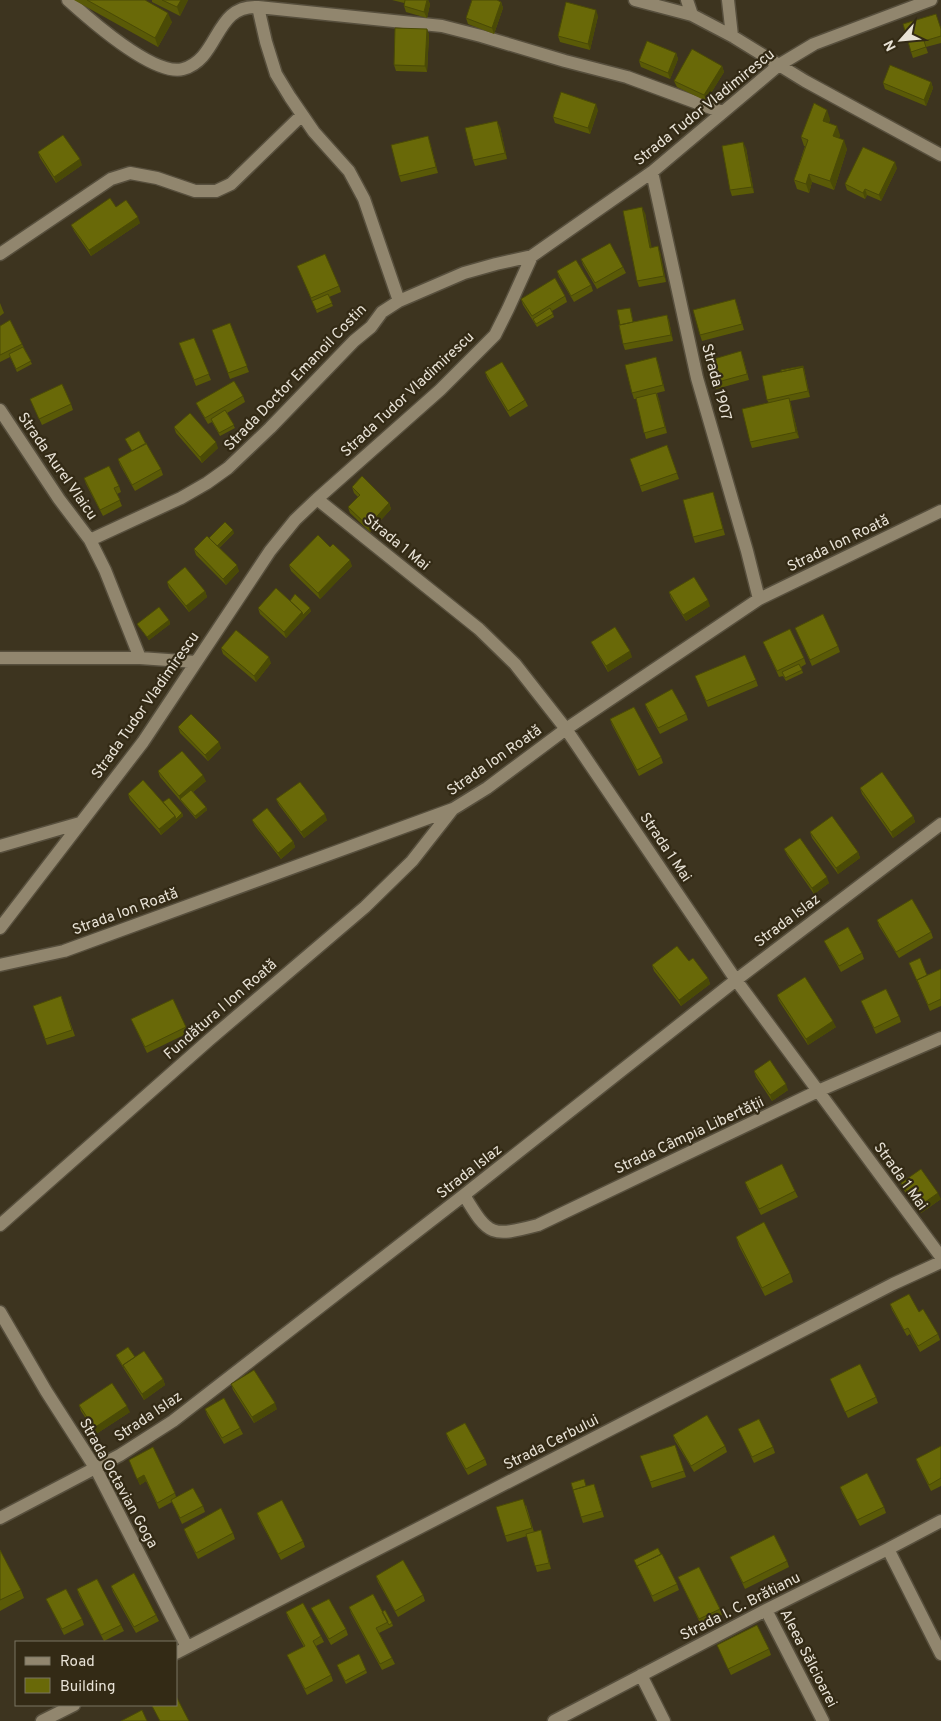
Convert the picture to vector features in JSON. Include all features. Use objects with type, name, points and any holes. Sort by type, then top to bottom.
[{"type":"street","points":[[68,0],[97,25],[140,56],[166,68],[182,69],[205,54],[226,19],[235,11],[247,6],[442,26],[627,77],[722,112]]},
{"type":"street","points":[[635,0],[692,15],[732,36],[805,81],[941,155]]},
{"type":"street","points":[[687,0],[692,15]]},
{"type":"street","points":[[728,0],[732,36]]},
{"type":"street","name":"Strada Tudor Vladimirescu","points":[[0,928],[143,742],[270,552],[295,520],[440,390],[494,334],[508,309],[532,256],[652,172],[779,65],[814,44],[931,0]]},
{"type":"street","points":[[258,7],[276,74],[314,132],[349,170],[364,199],[399,301]]},
{"type":"street","points":[[0,254],[111,178],[130,173],[157,178],[195,191],[216,191],[231,184],[302,115]]},
{"type":"street","name":"Strada 1907","points":[[652,172],[697,378],[759,599]]},
{"type":"street","name":"Strada Doctor Emanoil Costin","points":[[90,540],[181,498],[228,468],[270,428],[354,341],[371,327],[382,312],[399,301],[464,273],[532,256]]},
{"type":"street","name":"Strada Aurel Vlaicu","points":[[0,410],[90,540],[109,578],[140,658]]},
{"type":"street","name":"Strada 1 Mai","points":[[317,499],[479,629],[515,664],[566,729],[736,980],[941,1257]]},
{"type":"street","name":"Strada Ion Roată","points":[[0,965],[64,952],[453,809],[486,788],[566,729],[759,599],[941,511]]},
{"type":"street","points":[[0,658],[140,658],[196,662]]},
{"type":"street","name":"Fundătura I Ion Roată","points":[[0,1226],[208,1040],[365,908],[412,861],[453,809]]},
{"type":"street","points":[[0,846],[80,823]]},
{"type":"street","name":"Strada Islaz","points":[[0,1518],[96,1469],[173,1421],[464,1195],[736,980],[941,824]]},
{"type":"street","name":"Strada Câmpia Libertății","points":[[464,1195],[478,1219],[486,1227],[498,1232],[514,1231],[538,1225],[818,1091],[941,1038]]},
{"type":"street","name":"Strada Cerbului","points":[[182,1650],[892,1284],[941,1262]]},
{"type":"street","name":"Strada Octavian Goga","points":[[0,1312],[46,1391],[96,1469],[178,1641]]},
{"type":"street","name":"Strada I. C. Brătianu","points":[[554,1721],[941,1521]]},
{"type":"street","points":[[888,1549],[941,1654]]},
{"type":"street","name":"Aleea Sălcioarei","points":[[766,1610],[823,1721]]},
{"type":"street","points":[[641,1675],[664,1721]]},
{"type":"street","points":[[42,1721],[72,1706]]},
{"type":"building","points":[[87,0],[145,0],[168,13],[155,38]]},
{"type":"building","points":[[162,0],[181,0],[177,7]]},
{"type":"building","points":[[405,0],[427,0],[424,12],[404,6]]},
{"type":"building","points":[[472,0],[497,0],[501,2],[492,28],[466,18]]},
{"type":"building","points":[[566,2],[596,10],[588,44],[558,36]]},
{"type":"building","points":[[936,14],[941,29],[941,36],[924,41],[926,47],[911,52],[903,24]]},
{"type":"building","points":[[395,28],[427,29],[425,66],[394,65]]},
{"type":"building","points":[[647,41],[676,53],[668,73],[639,61]]},
{"type":"building","points":[[692,49],[722,66],[704,95],[674,81]]},
{"type":"building","points":[[890,65],[931,82],[924,100],[883,83]]},
{"type":"building","points":[[561,92],[596,104],[588,128],[553,117]]},
{"type":"building","points":[[814,103],[827,110],[823,121],[837,126],[833,136],[844,140],[830,181],[809,174],[806,184],[794,180],[808,140],[801,137]]},
{"type":"building","points":[[497,121],[505,153],[473,160],[465,128]]},
{"type":"building","points":[[63,135],[80,159],[54,177],[38,152]]},
{"type":"building","points":[[428,136],[436,167],[399,176],[391,145]]},
{"type":"building","points":[[743,142],[752,187],[730,190],[722,146]]},
{"type":"building","points":[[863,147],[895,162],[879,195],[865,189],[863,193],[845,184]]},
{"type":"building","points":[[110,198],[116,207],[126,200],[138,217],[89,250],[71,225]]},
{"type":"building","points":[[642,207],[650,248],[658,246],[664,276],[637,281],[623,211]]},
{"type":"building","points":[[610,243],[623,267],[595,283],[581,259]]},
{"type":"building","points":[[325,254],[339,286],[311,298],[297,266]]},
{"type":"building","points":[[576,260],[591,285],[571,296],[557,271]]},
{"type":"building","points":[[555,278],[565,296],[532,316],[521,299]]},
{"type":"building","points":[[328,294],[332,303],[316,310],[312,301]]},
{"type":"building","points":[[735,299],[742,324],[700,335],[693,310]]},
{"type":"building","points":[[550,308],[553,314],[536,324],[533,319]]},
{"type":"building","points":[[630,308],[633,322],[620,325],[617,310]]},
{"type":"building","points":[[667,315],[671,335],[623,344],[619,325]]},
{"type":"building","points":[[10,320],[22,344],[0,355],[0,326]]},
{"type":"building","points":[[230,323],[247,366],[228,373],[212,330]]},
{"type":"building","points":[[194,338],[209,374],[194,380],[179,343]]},
{"type":"building","points":[[23,347],[31,361],[16,369],[9,354]]},
{"type":"building","points":[[741,351],[747,374],[714,383],[707,361]]},
{"type":"building","points":[[656,357],[663,385],[632,393],[625,365]]},
{"type":"building","points":[[502,362],[525,400],[508,411],[485,372]]},
{"type":"building","points":[[803,366],[804,370],[803,367],[781,372],[781,370]]},
{"type":"building","points":[[803,367],[808,391],[767,400],[762,376]]},
{"type":"building","points":[[234,381],[243,396],[205,418],[196,403]]},
{"type":"building","points":[[62,384],[71,404],[39,419],[30,399]]},
{"type":"building","points":[[656,393],[665,427],[644,433],[636,398]]},
{"type":"building","points":[[789,398],[796,432],[750,442],[742,409]]},
{"type":"building","points":[[225,410],[234,425],[219,433],[211,419]]},
{"type":"building","points":[[190,413],[216,442],[200,457],[174,427]]},
{"type":"building","points":[[139,431],[146,444],[132,451],[125,439]]},
{"type":"building","points":[[146,443],[161,469],[132,485],[118,459]]},
{"type":"building","points":[[667,445],[677,473],[640,486],[630,459]]},
{"type":"building","points":[[109,466],[119,486],[114,488],[120,500],[100,510],[84,478]]},
{"type":"building","points":[[362,476],[389,503],[368,526],[348,507],[360,495],[352,487]]},
{"type":"building","points":[[713,492],[723,529],[693,537],[683,500]]},
{"type":"building","points":[[225,522],[233,530],[217,546],[209,538]]},
{"type":"building","points":[[318,535],[330,547],[333,544],[350,560],[318,593],[289,565]]},
{"type":"building","points":[[207,536],[237,565],[223,579],[194,549]]},
{"type":"building","points":[[185,567],[205,591],[186,606],[167,582]]},
{"type":"building","points":[[694,577],[708,600],[683,615],[669,592]]},
{"type":"building","points":[[276,588],[302,612],[284,632],[258,608]]},
{"type":"building","points":[[295,594],[310,608],[303,615],[290,601]]},
{"type":"building","points":[[159,607],[169,620],[147,637],[137,624]]},
{"type":"building","points":[[823,614],[838,646],[810,660],[795,628]]},
{"type":"building","points":[[615,627],[630,651],[606,666],[591,642]]},
{"type":"building","points":[[790,629],[804,658],[777,671],[763,642]]},
{"type":"building","points":[[236,630],[269,657],[254,676],[221,648]]},
{"type":"building","points":[[745,655],[756,680],[706,701],[695,676]]},
{"type":"building","points":[[799,664],[802,670],[785,678],[782,672]]},
{"type":"building","points":[[672,689],[686,714],[658,728],[645,704]]},
{"type":"building","points":[[634,707],[661,757],[637,770],[610,719]]},
{"type":"building","points":[[191,714],[219,742],[205,755],[178,727]]},
{"type":"building","points":[[182,751],[203,775],[179,796],[158,771]]},
{"type":"building","points":[[882,772],[913,816],[891,832],[860,788]]},
{"type":"building","points":[[143,780],[175,816],[159,829],[128,794]]},
{"type":"building","points":[[300,782],[325,814],[301,832],[276,799]]},
{"type":"building","points":[[191,790],[206,807],[195,816],[180,799]]},
{"type":"building","points":[[169,798],[182,813],[176,819],[163,802]]},
{"type":"building","points":[[267,808],[293,841],[278,853],[252,820]]},
{"type":"building","points":[[832,816],[858,852],[836,868],[810,832]]},
{"type":"building","points":[[800,838],[827,877],[812,888],[784,849]]},
{"type":"building","points":[[912,899],[931,932],[896,952],[877,920]]},
{"type":"building","points":[[848,927],[862,953],[839,966],[824,941]]},
{"type":"building","points":[[677,946],[689,961],[693,958],[708,978],[679,1000],[652,965]]},
{"type":"building","points":[[920,958],[927,975],[917,980],[918,983],[909,963]]},
{"type":"building","points":[[941,969],[941,999],[928,1005],[917,980]]},
{"type":"building","points":[[805,977],[833,1021],[806,1039],[777,995]]},
{"type":"building","points":[[886,989],[899,1016],[874,1028],[861,1001]]},
{"type":"building","points":[[61,996],[72,1030],[45,1039],[33,1006]]},
{"type":"building","points":[[173,999],[186,1027],[145,1047],[131,1019]]},
{"type":"building","points":[[770,1060],[786,1084],[770,1095],[754,1071]]},
{"type":"building","points":[[782,1164],[795,1191],[759,1209],[745,1182]]},
{"type":"building","points":[[921,1169],[938,1193],[918,1207],[901,1183]]},
{"type":"building","points":[[764,1222],[790,1273],[762,1288],[736,1237]]},
{"type":"building","points":[[909,1294],[919,1312],[923,1309],[938,1334],[918,1346],[908,1328],[904,1330],[890,1304]]},
{"type":"building","points":[[128,1347],[135,1357],[123,1365],[124,1368],[116,1355]]},
{"type":"building","points":[[144,1351],[163,1379],[142,1394],[123,1365]]},
{"type":"building","points":[[860,1364],[876,1397],[845,1412],[830,1379]]},
{"type":"building","points":[[254,1370],[275,1403],[252,1417],[231,1384]]},
{"type":"building","points":[[112,1383],[127,1406],[94,1428],[79,1405]]},
{"type":"building","points":[[224,1398],[240,1428],[222,1438],[205,1409]]},
{"type":"building","points":[[707,1415],[725,1446],[691,1466],[673,1435]]},
{"type":"building","points":[[759,1419],[773,1447],[752,1457],[738,1429]]},
{"type":"building","points":[[465,1423],[485,1459],[466,1469],[446,1433]]},
{"type":"building","points":[[675,1445],[684,1471],[650,1482],[640,1456]]},
{"type":"building","points":[[941,1446],[941,1478],[929,1485],[916,1459]]},
{"type":"building","points":[[153,1447],[175,1493],[157,1503],[144,1475],[137,1479],[129,1460]]},
{"type":"building","points":[[867,1473],[884,1507],[857,1520],[840,1487]]},
{"type":"building","points":[[584,1479],[586,1486],[573,1490],[571,1483]]},
{"type":"building","points":[[594,1484],[602,1511],[581,1517],[573,1490]]},
{"type":"building","points":[[193,1488],[203,1506],[180,1518],[171,1500]]},
{"type":"building","points":[[523,1499],[532,1528],[505,1536],[496,1507]]},
{"type":"building","points":[[282,1500],[303,1541],[278,1554],[257,1513]]},
{"type":"building","points":[[221,1508],[233,1533],[196,1553],[184,1529]]},
{"type":"building","points":[[541,1530],[549,1563],[535,1566],[526,1534]]},
{"type":"building","points":[[774,1535],[787,1561],[743,1583],[730,1557]]},
{"type":"building","points":[[658,1548],[661,1554],[637,1566],[638,1569],[634,1560]]},
{"type":"building","points":[[0,1550],[21,1590],[0,1600]]},
{"type":"building","points":[[662,1554],[677,1584],[652,1596],[637,1566]]},
{"type":"building","points":[[403,1560],[423,1595],[395,1611],[376,1576]]},
{"type":"building","points":[[699,1567],[720,1609],[699,1619],[678,1577]]},
{"type":"building","points":[[134,1573],[156,1615],[134,1627],[111,1586]]},
{"type":"building","points":[[97,1579],[121,1625],[101,1635],[77,1589]]},
{"type":"building","points":[[66,1589],[82,1619],[62,1629],[46,1599]]},
{"type":"building","points":[[373,1594],[388,1622],[376,1628],[392,1658],[380,1664],[349,1607]]},
{"type":"building","points":[[329,1599],[346,1629],[329,1639],[311,1608]]},
{"type":"building","points":[[303,1603],[321,1636],[313,1641],[331,1675],[305,1689],[287,1655],[305,1646],[286,1612]]},
{"type":"building","points":[[385,1610],[392,1623],[389,1625],[382,1612]]},
{"type":"building","points":[[757,1625],[769,1649],[728,1669],[717,1645]]},
{"type":"building","points":[[359,1654],[366,1670],[345,1681],[337,1665]]},
{"type":"building","points":[[178,1700],[189,1721],[160,1721],[152,1706],[178,1706]]},
{"type":"building","points":[[142,1710],[147,1721],[121,1721]]}]
